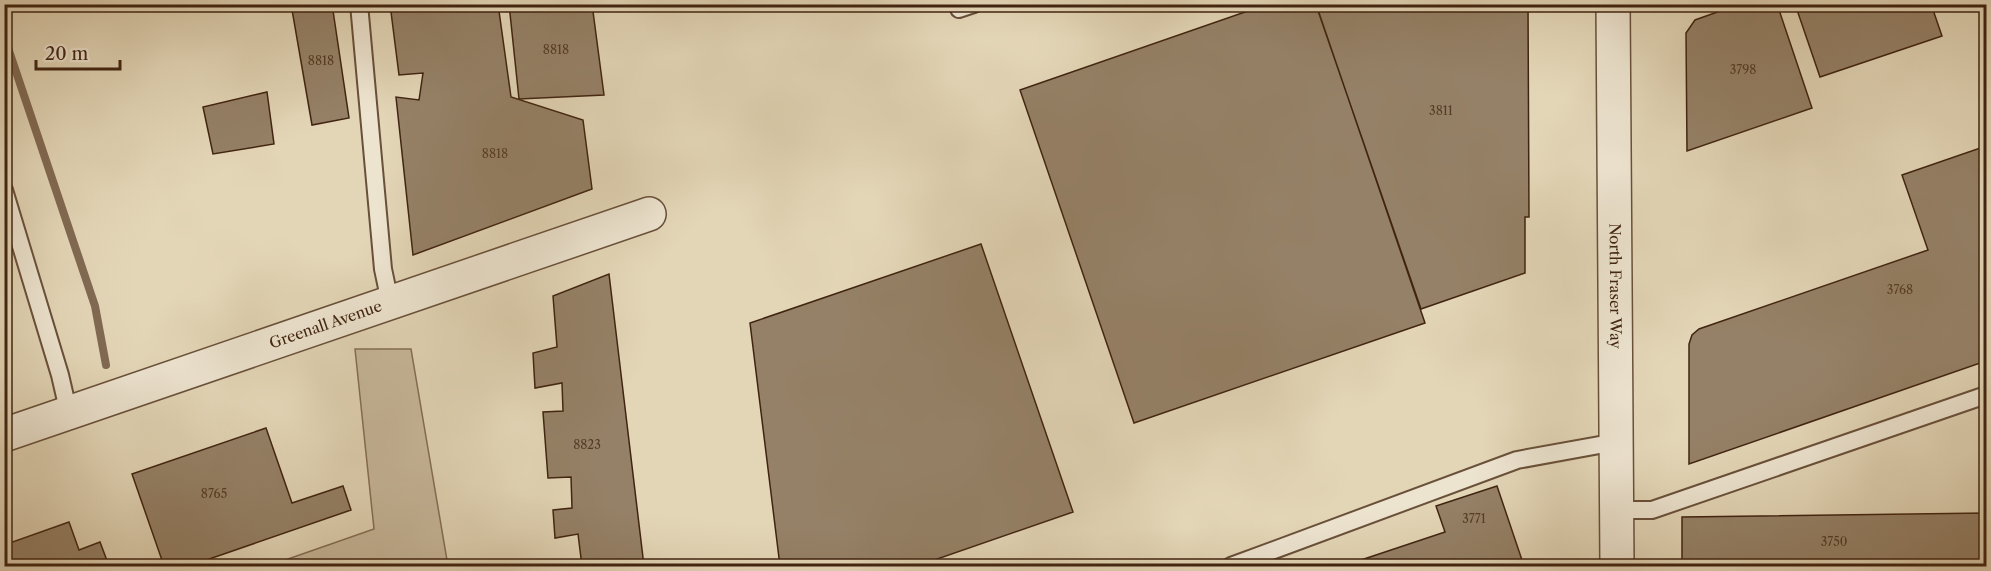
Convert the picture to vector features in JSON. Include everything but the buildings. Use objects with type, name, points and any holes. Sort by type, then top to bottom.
[{"type":"street","name":"North Fraser Way","points":[[1613,4],[1617,567]]},
{"type":"street","name":"Greenall Avenue","points":[[4,435],[649,214]]},
{"type":"lane","points":[[359,4],[383,269],[390,302]]},
{"type":"lane","points":[[4,190],[60,375],[69,414]]},
{"type":"lane","points":[[1616,510],[1652,510],[1986,395]]},
{"type":"lane","points":[[1231,567],[1517,460],[1616,442]]},
{"type":"shaded area","points":[[355,349],[411,349],[448,566],[268,566],[374,529]]},
{"type":"waterway","points":[[4,36],[95,306],[106,365]]}]
